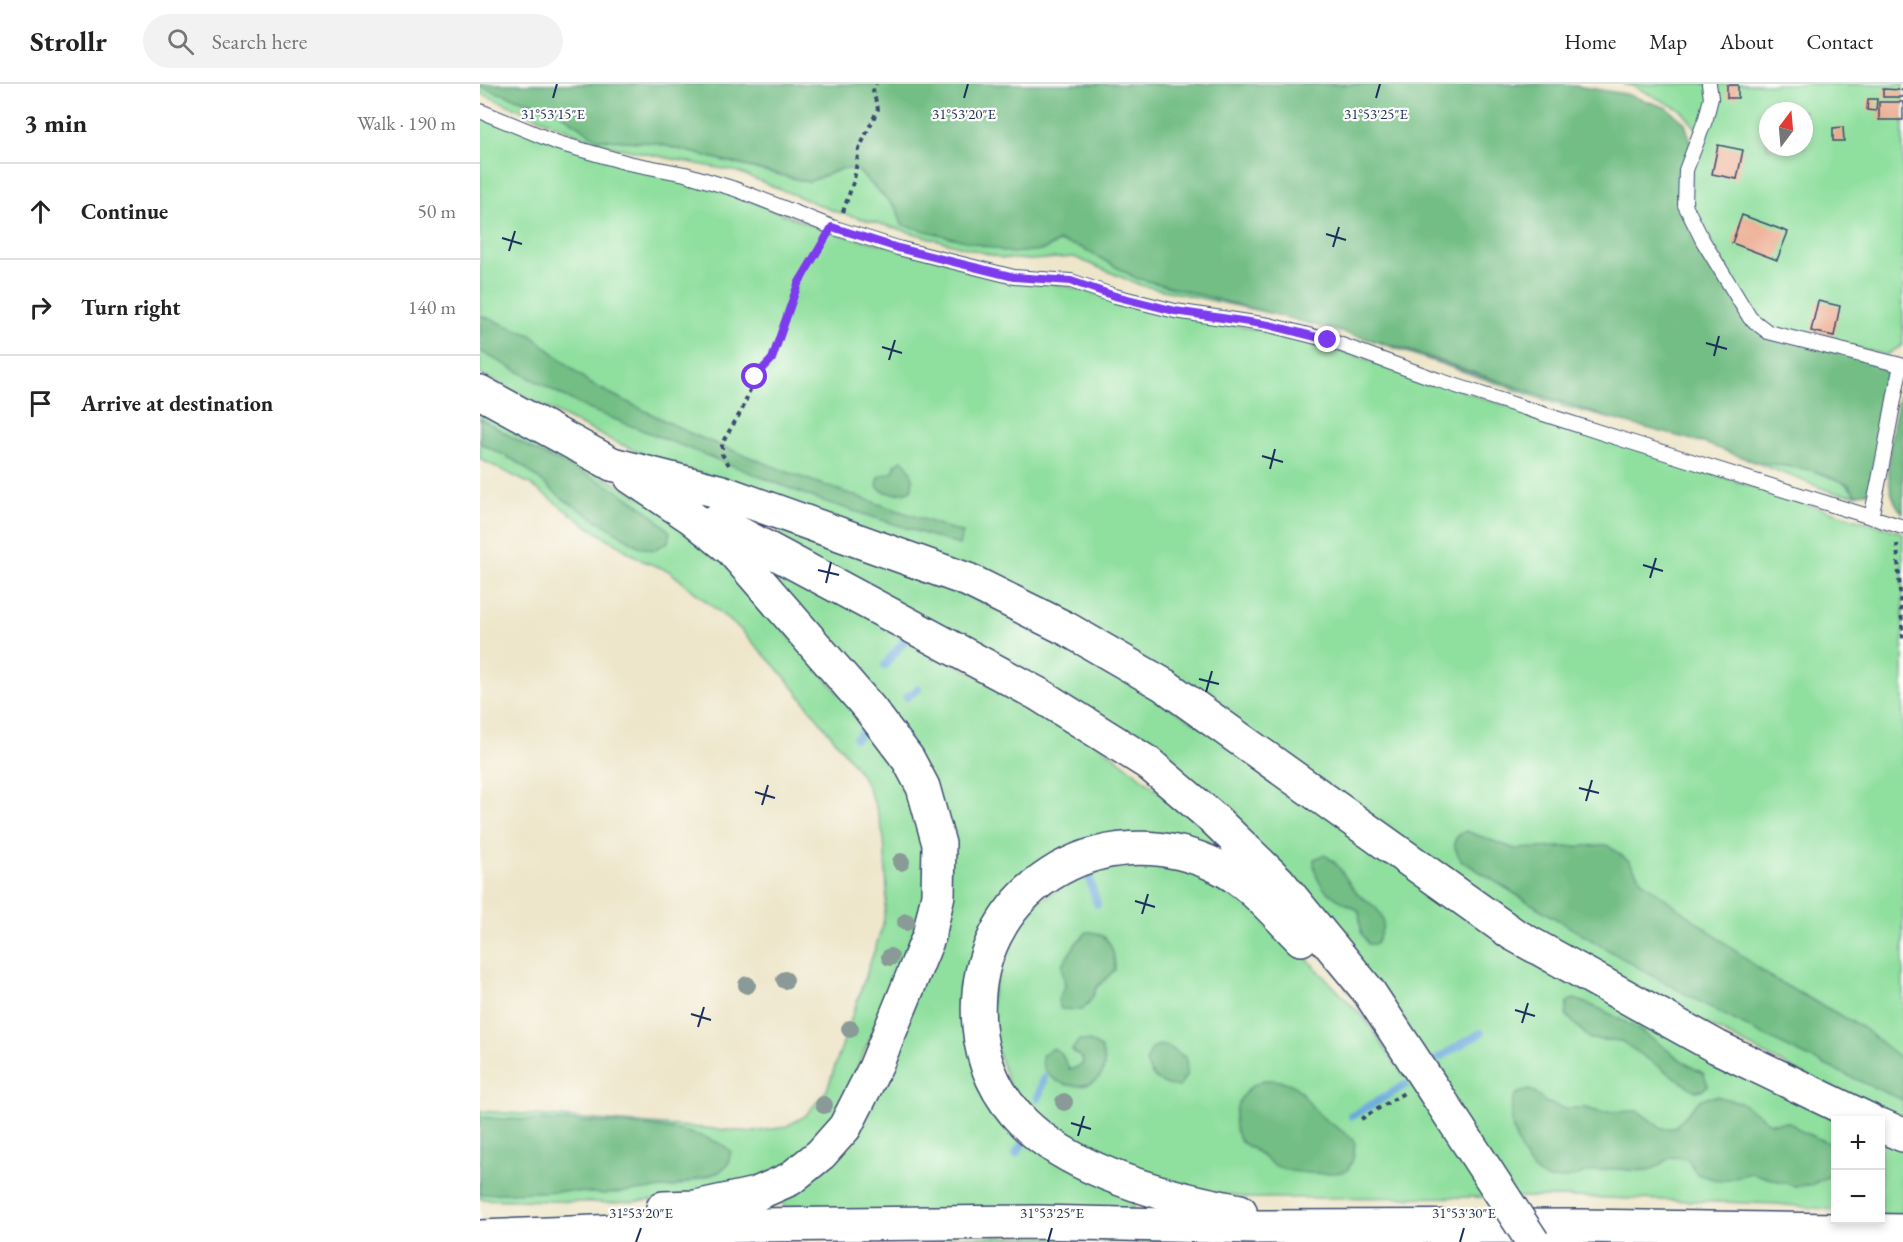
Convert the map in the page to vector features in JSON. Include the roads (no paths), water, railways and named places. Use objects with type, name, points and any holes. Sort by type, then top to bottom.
[{"type":"main road","points":[[480,392],[1038,694],[1148,763],[1214,819],[1278,881],[1369,992],[1425,1091],[1533,1242]]},
{"type":"main road","points":[[612,464],[722,492],[968,580],[1084,638],[1164,685],[1513,934],[1679,1027],[1861,1116]]},
{"type":"main road","points":[[480,1233],[597,1211],[696,1207],[756,1194],[790,1179],[821,1154],[845,1127],[875,1068],[908,991],[929,936],[939,895],[939,844],[923,787],[908,759],[870,709],[732,550],[691,517],[612,464]]},
{"type":"main road","points":[[1340,1226],[1198,1203],[1123,1179],[1051,1145],[1024,1123],[1004,1099],[991,1076],[980,1042],[978,1000],[980,978],[986,953],[1005,915],[1036,883],[1077,859],[1097,853],[1145,849],[1167,850],[1195,857],[1221,868],[1242,882],[1302,940],[1369,992]]},
{"type":"main road","points":[[1885,1127],[1903,1135]]},
{"type":"main road","points":[[480,1233],[1036,1222],[1254,1227],[1903,1231]]},
{"type":"main road","points":[[480,1233],[538,1242]]},
{"type":"lane","points":[[1709,84],[1711,98],[1706,118],[1686,170],[1685,205],[1703,241],[1750,318],[1768,332],[1902,362],[1871,517]]},
{"type":"lane","points":[[480,111],[558,142],[628,163],[684,174],[735,189],[832,227],[898,248],[1014,277],[1071,281],[1115,296],[1175,311],[1269,325],[1328,340],[1536,412],[1784,492],[1900,526]]},
{"type":"waterway","points":[[885,665],[905,640]]},
{"type":"waterway","points":[[907,697],[918,689]]},
{"type":"waterway","points":[[856,738],[866,729]]},
{"type":"waterway","points":[[1086,868],[1097,904]]},
{"type":"waterway","points":[[1438,1058],[1481,1033]]},
{"type":"waterway","points":[[1038,1098],[1044,1078]]},
{"type":"waterway","points":[[1352,1116],[1405,1085]]},
{"type":"waterway","points":[[1016,1154],[1022,1144]]}]
